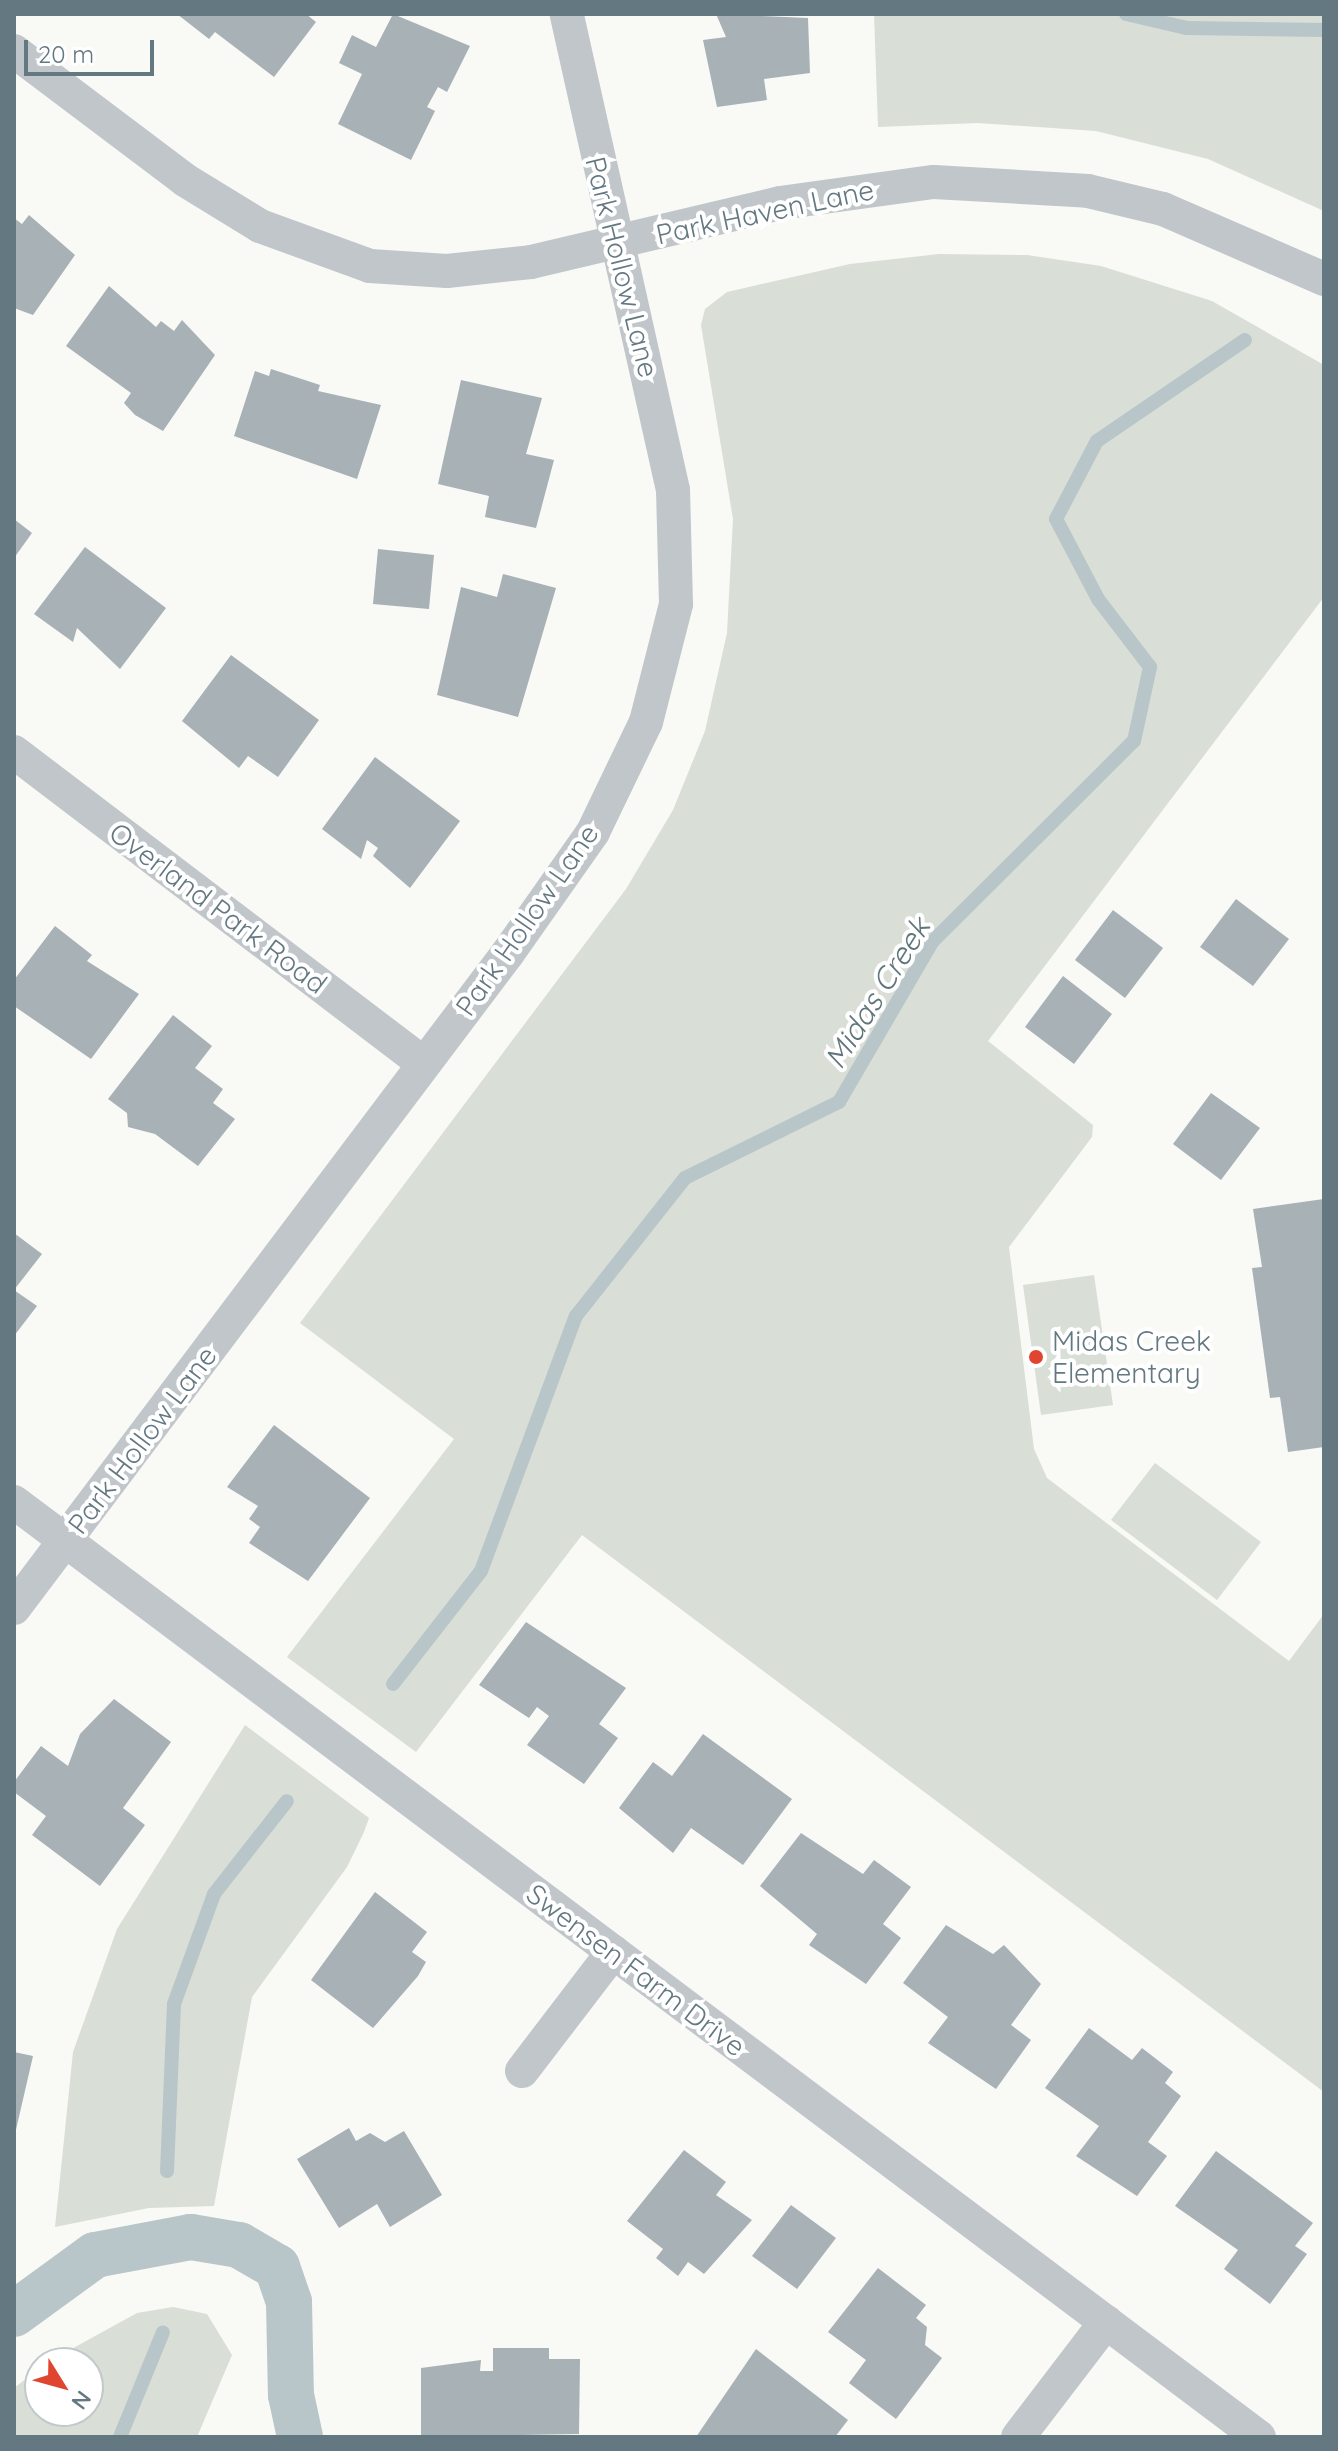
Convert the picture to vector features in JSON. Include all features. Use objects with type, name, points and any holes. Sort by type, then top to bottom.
[{"type":"street","name":"Park Hollow Lane","points":[[14,1608],[593,832],[646,722],[676,604],[673,490],[614,247],[567,14]]},
{"type":"street","name":"Park Haven Lane","points":[[14,51],[247,218],[370,266],[447,271],[614,247],[863,187],[1003,184],[1088,191],[1163,209],[1324,279]]},
{"type":"street","name":"Overland Park Road","points":[[14,752],[423,1063]]},
{"type":"street","name":"Swensen Farm Drive","points":[[14,1502],[1259,2437]]},
{"type":"street","points":[[522,2071],[613,1952]]},
{"type":"street","points":[[1018,2437],[1106,2322]]},
{"type":"shaded area","points":[[874,14],[1324,14],[1324,211],[1208,159],[1096,131],[977,123],[878,127]]},
{"type":"shaded area","points":[[939,254],[1027,255],[1101,266],[1212,301],[1324,365],[1324,597],[988,1041],[1093,1125],[1092,1137],[1009,1247],[1034,1449],[1047,1478],[1289,1661],[1324,1614],[1324,2092],[582,1535],[416,1752],[287,1657],[454,1439],[300,1323],[626,889],[673,810],[705,731],[727,633],[733,519],[701,325],[705,309],[727,292],[850,264]]},
{"type":"shaded area","points":[[1094,1275],[1113,1405],[1041,1415],[1023,1285]]},
{"type":"shaded area","points":[[1155,1463],[1261,1542],[1217,1600],[1111,1520]]},
{"type":"shaded area","points":[[245,1725],[369,1818],[364,1832],[347,1867],[252,1997],[214,2206],[149,2208],[55,2227],[73,2052],[117,1929]]},
{"type":"shaded area","points":[[173,2307],[207,2314],[232,2355],[197,2437],[14,2437],[14,2388],[24,2380],[24,2427],[104,2427],[104,2347],[75,2347],[137,2313]]},
{"type":"building","points":[[177,14],[306,14],[316,22],[274,77],[215,32],[209,39]]},
{"type":"building","points":[[393,14],[470,46],[447,92],[438,87],[427,107],[435,111],[411,160],[338,124],[362,74],[339,63],[352,35],[376,47]]},
{"type":"building","points":[[716,14],[808,18],[810,73],[764,79],[767,100],[717,107],[703,40],[726,37]]},
{"type":"building","points":[[29,215],[75,255],[33,315],[14,308],[14,218],[22,224]]},
{"type":"building","points":[[109,286],[156,327],[161,321],[174,331],[182,320],[215,355],[163,431],[135,415],[124,403],[131,393],[66,346]]},
{"type":"building","points":[[271,369],[320,385],[318,391],[381,405],[357,479],[234,436],[255,371],[269,376]]},
{"type":"building","points":[[461,380],[542,398],[526,454],[554,460],[536,528],[485,517],[489,496],[438,484]]},
{"type":"building","points":[[14,519],[32,533],[14,558]]},
{"type":"building","points":[[85,547],[166,608],[120,669],[77,628],[73,642],[34,614]]},
{"type":"building","points":[[378,549],[434,555],[429,609],[373,604]]},
{"type":"building","points":[[503,574],[556,588],[518,717],[437,695],[461,587],[497,597]]},
{"type":"building","points":[[231,655],[319,720],[278,777],[248,756],[239,768],[182,721]]},
{"type":"building","points":[[375,757],[460,821],[410,888],[373,856],[378,848],[367,840],[361,859],[322,829]]},
{"type":"building","points":[[1236,899],[1289,939],[1253,986],[1200,947]]},
{"type":"building","points":[[1113,910],[1163,948],[1125,998],[1075,960]]},
{"type":"building","points":[[55,926],[92,955],[87,961],[139,994],[91,1059],[14,1006],[14,980]]},
{"type":"building","points":[[1063,976],[1112,1014],[1074,1064],[1025,1027]]},
{"type":"building","points":[[173,1015],[212,1046],[195,1068],[223,1089],[213,1103],[235,1119],[198,1166],[155,1134],[128,1127],[127,1113],[108,1099]]},
{"type":"building","points":[[1211,1093],[1260,1128],[1221,1180],[1173,1144]]},
{"type":"building","name":"Midas Creek Elementary","points":[[1324,1199],[1324,1447],[1288,1452],[1280,1397],[1270,1398],[1252,1268],[1262,1267],[1253,1209]]},
{"type":"building","points":[[14,1233],[42,1254],[14,1290]]},
{"type":"building","points":[[14,1290],[37,1306],[14,1336]]},
{"type":"building","points":[[274,1425],[370,1498],[308,1581],[249,1543],[260,1527],[249,1519],[258,1506],[227,1487]]},
{"type":"building","points":[[526,1622],[626,1688],[599,1724],[618,1738],[584,1784],[527,1745],[549,1716],[537,1707],[529,1718],[479,1685]]},
{"type":"building","points":[[114,1699],[171,1742],[123,1808],[145,1825],[100,1886],[32,1835],[46,1816],[14,1792],[14,1782],[41,1746],[68,1766],[80,1734]]},
{"type":"building","points":[[703,1734],[792,1799],[743,1865],[691,1828],[673,1853],[619,1808],[653,1762],[672,1776]]},
{"type":"building","points":[[801,1833],[863,1874],[874,1860],[911,1887],[883,1924],[901,1938],[866,1984],[809,1945],[817,1934],[760,1886]]},
{"type":"building","points":[[375,1892],[427,1932],[412,1952],[426,1962],[418,1976],[373,2028],[311,1980]]},
{"type":"building","points":[[946,1925],[993,1954],[1004,1945],[1041,1984],[1011,2025],[1031,2040],[996,2089],[928,2043],[948,2017],[903,1983]]},
{"type":"building","points":[[1089,2028],[1132,2060],[1142,2048],[1173,2072],[1165,2083],[1181,2096],[1148,2142],[1167,2156],[1137,2196],[1076,2156],[1099,2126],[1045,2088]]},
{"type":"building","points":[[14,2052],[33,2056],[15,2134],[14,2134]]},
{"type":"building","points":[[349,2128],[356,2141],[370,2133],[385,2142],[404,2131],[442,2195],[390,2227],[377,2204],[339,2228],[297,2159]]},
{"type":"building","points":[[684,2150],[726,2182],[716,2195],[752,2220],[704,2274],[688,2262],[678,2276],[656,2258],[663,2249],[627,2221]]},
{"type":"building","points":[[1216,2151],[1313,2223],[1295,2246],[1307,2254],[1270,2304],[1224,2269],[1238,2250],[1175,2206]]},
{"type":"building","points":[[791,2205],[836,2238],[797,2289],[752,2256]]},
{"type":"building","points":[[878,2268],[926,2305],[916,2318],[927,2327],[925,2345],[942,2358],[896,2419],[849,2383],[866,2360],[828,2332]]},
{"type":"building","points":[[493,2348],[549,2348],[549,2359],[580,2359],[579,2434],[421,2437],[421,2368],[481,2360],[480,2371],[493,2371]]},
{"type":"building","points":[[756,2349],[848,2420],[835,2437],[696,2437]]},
{"type":"waterway","name":"Midas Creek","points":[[1126,14],[1187,28],[1324,30]]},
{"type":"waterway","name":"Midas Creek","points":[[393,1684],[481,1571],[576,1316],[685,1178],[839,1102],[932,942],[1134,741],[1150,667],[1098,599],[1056,519],[1097,441],[1245,340]]},
{"type":"waterway","name":"Midas Creek","points":[[167,2171],[174,2004],[214,1894],[287,1801]]},
{"type":"waterway","points":[[14,2314],[95,2255],[191,2237],[239,2245],[277,2267],[289,2302],[291,2395],[300,2437]]},
{"type":"waterway","name":"Midas Creek","points":[[120,2437],[163,2332]]},
{"type":"place","name":"Midas Creek Elementary","points":[[1036,1357]]}]
